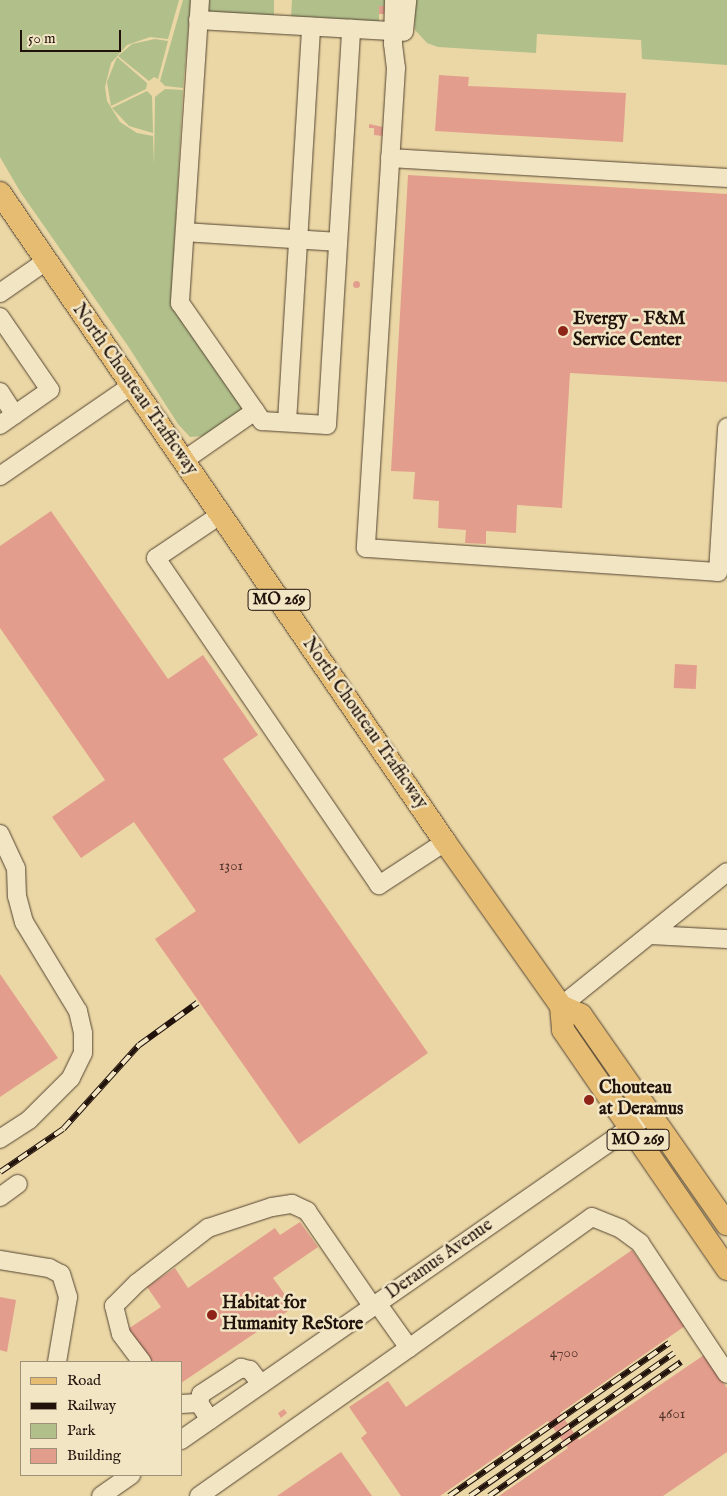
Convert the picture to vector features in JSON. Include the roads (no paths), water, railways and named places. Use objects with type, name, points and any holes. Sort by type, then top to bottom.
[{"type":"main road","name":"North Chouteau Trafficway","points":[[0,193],[445,842],[561,1006],[581,1015],[727,1224]]},
{"type":"main road","name":"North Chouteau Trafficway","points":[[561,1006],[563,1030],[727,1269]]},
{"type":"street","points":[[200,0],[180,303],[262,420],[327,425],[351,29]]},
{"type":"street","points":[[394,0],[398,32],[366,548],[718,572],[727,427]]},
{"type":"street","points":[[398,32],[407,0]]},
{"type":"street","points":[[198,20],[398,32]]},
{"type":"street","points":[[287,422],[311,27]]},
{"type":"street","points":[[390,158],[727,178]]},
{"type":"street","points":[[185,232],[338,242]]},
{"type":"street","points":[[0,293],[46,261]]},
{"type":"street","points":[[0,317],[50,390],[0,425]]},
{"type":"street","points":[[0,476],[131,386]]},
{"type":"street","points":[[0,392],[15,415]]},
{"type":"street","points":[[184,461],[255,411]]},
{"type":"street","points":[[220,515],[156,558],[379,884],[445,842]]},
{"type":"street","points":[[0,834],[16,868],[24,922],[78,1011],[83,1033],[83,1053],[71,1078],[29,1120],[0,1138]]},
{"type":"street","points":[[561,1006],[727,872]]},
{"type":"street","points":[[651,934],[727,939]]},
{"type":"street","name":"Deramus Avenue","points":[[182,1439],[649,1114]]},
{"type":"street","points":[[0,1197],[18,1184]]},
{"type":"street","points":[[141,1361],[121,1334],[114,1306],[136,1283],[208,1228],[272,1207],[292,1204],[307,1211],[375,1305],[409,1348]]},
{"type":"street","points":[[199,1496],[592,1217],[621,1229],[640,1243],[727,1374]]},
{"type":"street","points":[[0,1260],[49,1268],[64,1279],[68,1297],[57,1361]]},
{"type":"street","points":[[182,1404],[200,1399],[241,1368],[250,1370],[261,1384]]},
{"type":"street","points":[[200,1399],[210,1420]]},
{"type":"street","points":[[109,1494],[130,1476]]},
{"type":"railway","points":[[0,1172],[63,1129],[139,1045],[197,1003]]},
{"type":"railway","points":[[449,1496],[669,1343]]},
{"type":"railway","points":[[470,1496],[674,1353]]},
{"type":"railway","points":[[489,1496],[681,1362]]},
{"type":"place","name":"Evergy - F&M Service Center","points":[[563,331]]},
{"type":"place","name":"Chouteau at Deramus","points":[[589,1100]]},
{"type":"place","name":"Habitat for Humanity ReStore","points":[[212,1315]]}]
